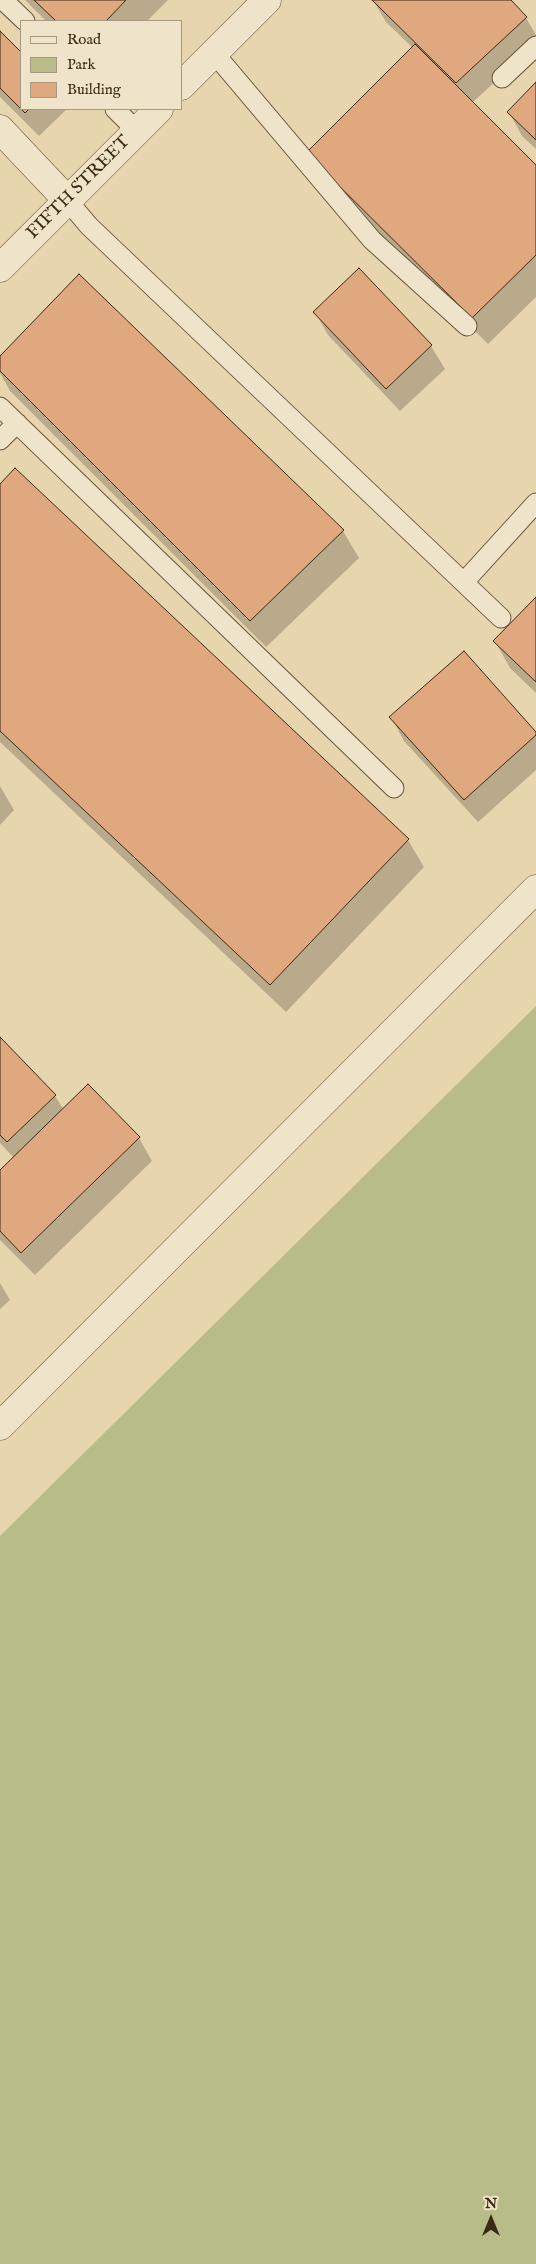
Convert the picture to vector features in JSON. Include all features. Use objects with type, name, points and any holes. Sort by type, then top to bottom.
[{"type":"street","points":[[182,85],[267,0]]},
{"type":"street","name":"FIFTH STREET","points":[[0,268],[158,110]]},
{"type":"street","points":[[0,130],[67,200]]},
{"type":"street","points":[[0,1426],[536,890]]},
{"type":"lane","points":[[4,0],[24,20]]},
{"type":"lane","points":[[502,78],[536,46]]},
{"type":"lane","points":[[214,53],[372,240],[467,326]]},
{"type":"lane","points":[[116,110],[137,131]]},
{"type":"lane","points":[[67,200],[89,226],[501,618]]},
{"type":"lane","points":[[0,407],[394,788]]},
{"type":"lane","points":[[0,440],[17,423]]},
{"type":"lane","points":[[464,582],[536,504]]},
{"type":"green space","points":[[536,1006],[536,2264],[0,2264],[0,1536]]},
{"type":"building","points":[[34,0],[126,0],[107,20],[55,20]]},
{"type":"building","points":[[372,0],[511,0],[527,17],[456,83]]},
{"type":"building","points":[[0,31],[20,51],[20,108],[0,88]]},
{"type":"building","points":[[415,44],[536,165],[536,255],[472,318],[306,153]]},
{"type":"building","points":[[536,82],[536,140],[507,112]]},
{"type":"building","points":[[359,268],[432,345],[386,389],[313,312]]},
{"type":"building","points":[[79,274],[344,530],[250,621],[0,371],[0,356]]},
{"type":"building","points":[[15,468],[409,839],[270,985],[0,731],[0,484]]},
{"type":"building","points":[[536,597],[536,682],[493,641]]},
{"type":"building","points":[[464,651],[536,732],[536,735],[464,800],[389,717]]},
{"type":"building","points":[[0,1037],[56,1095],[7,1142],[0,1135]]},
{"type":"building","points":[[88,1084],[140,1137],[21,1253],[0,1231],[0,1170]]}]
